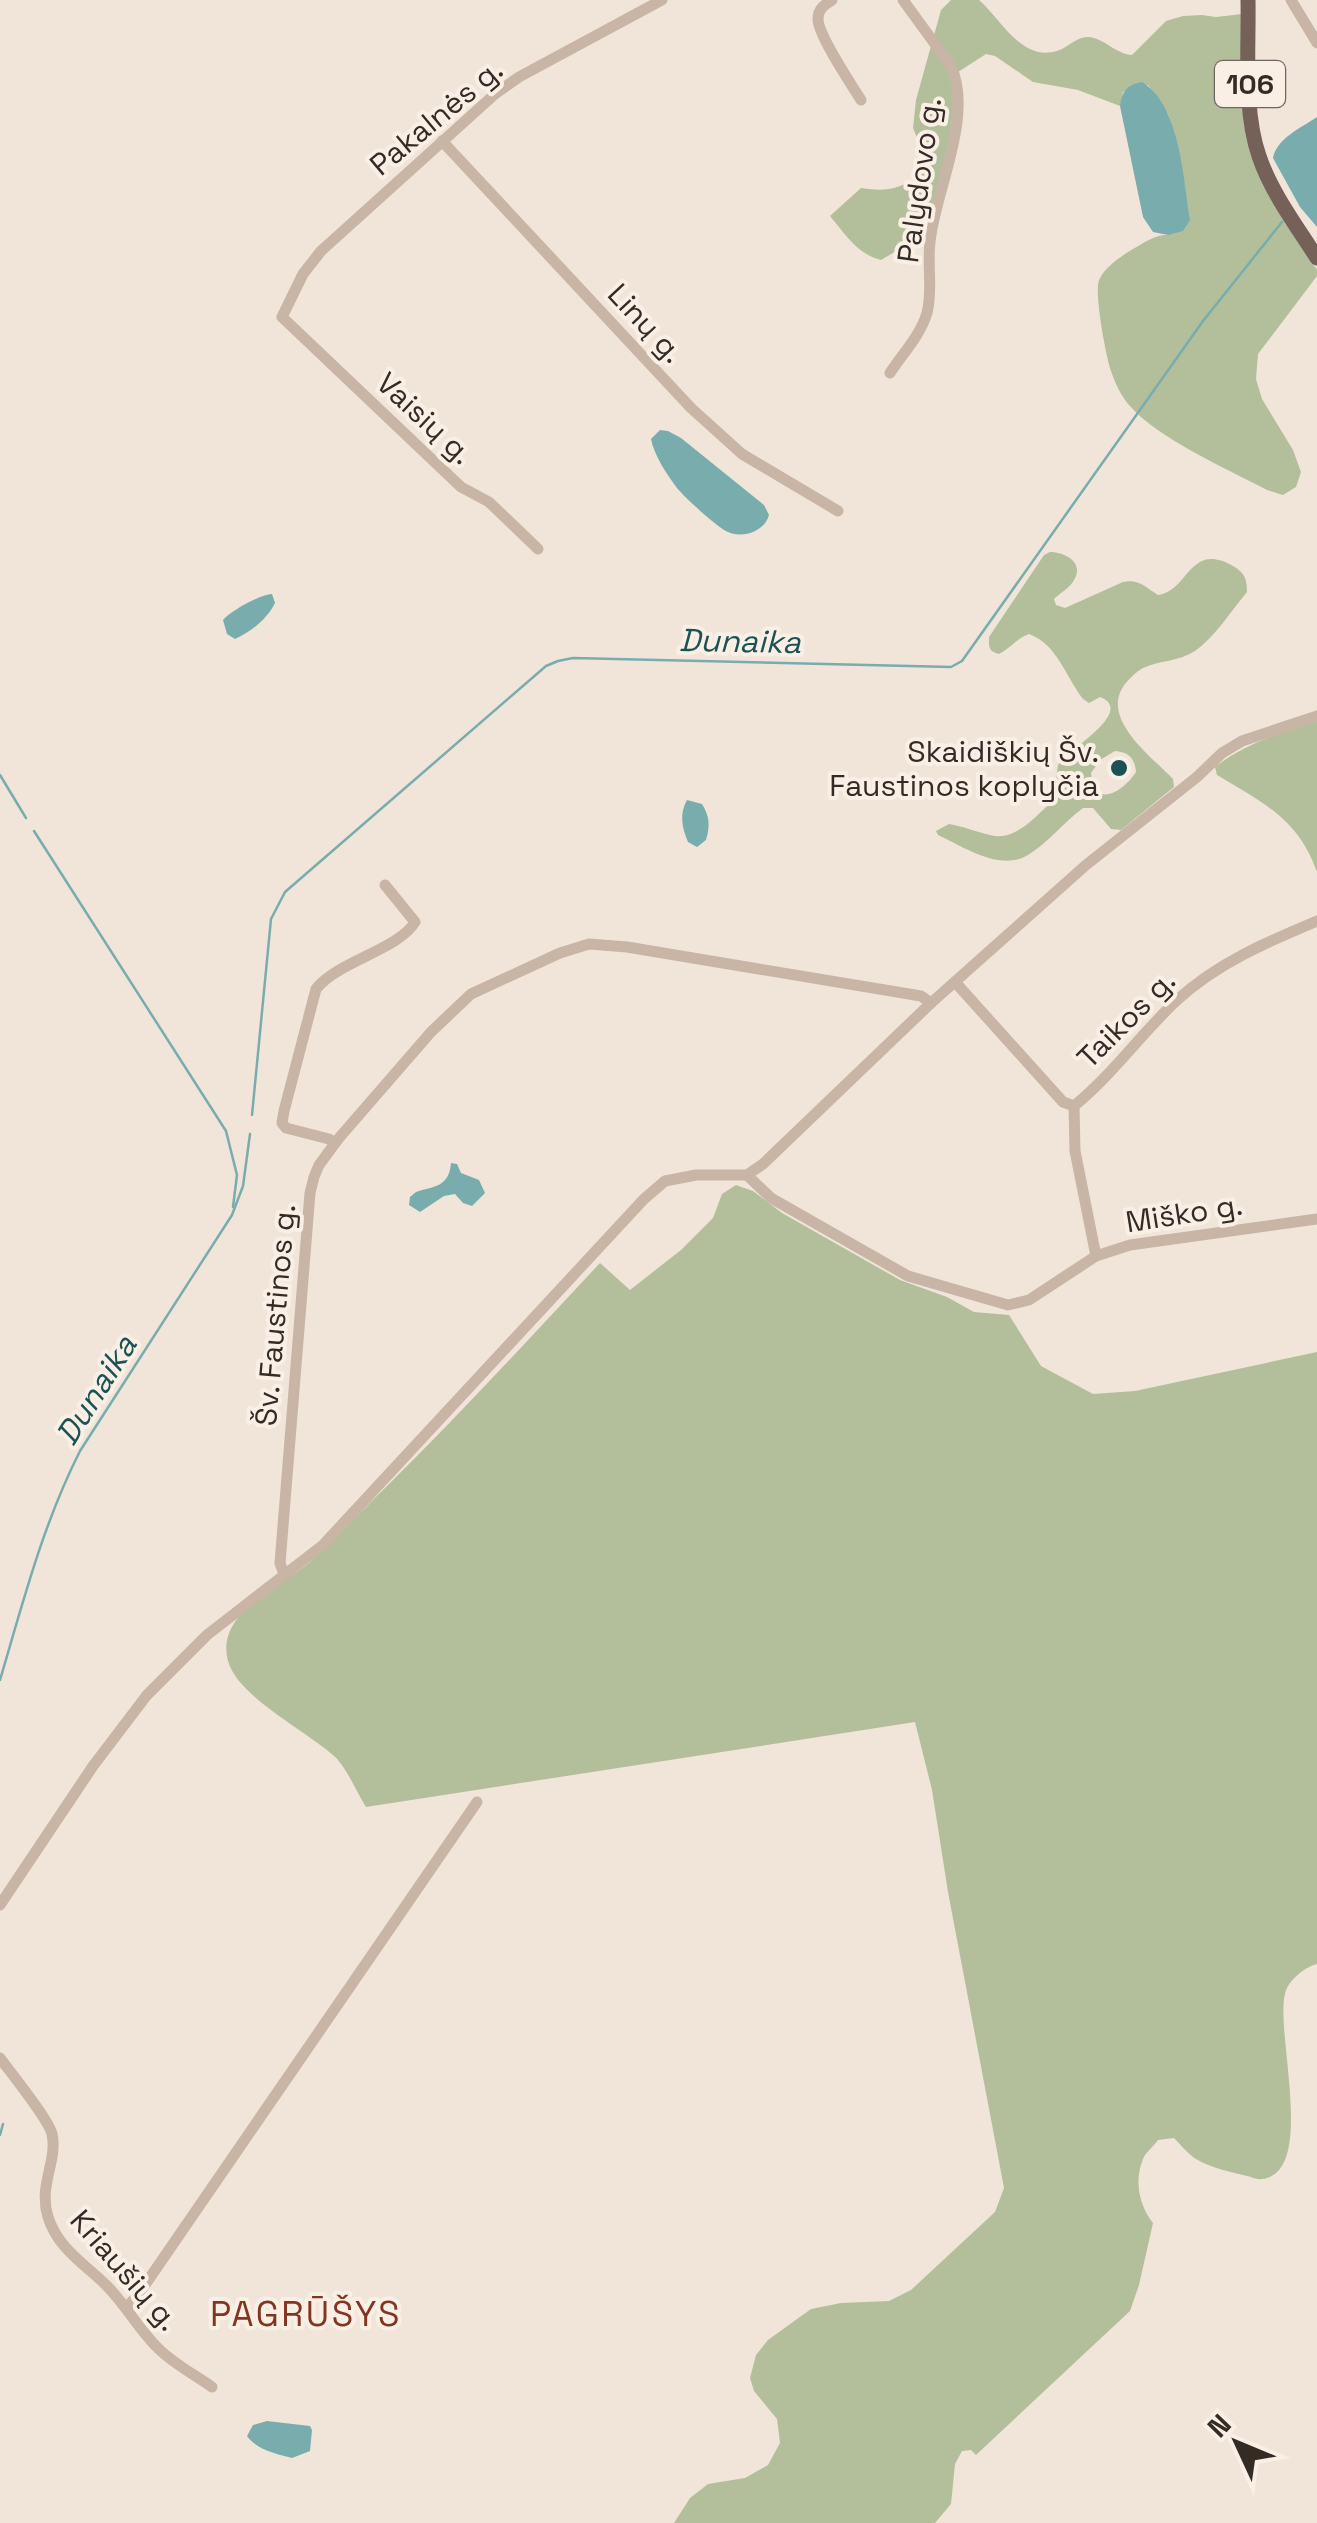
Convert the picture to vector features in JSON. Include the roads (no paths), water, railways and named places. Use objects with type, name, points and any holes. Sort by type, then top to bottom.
[{"type":"main road","name":"106","points":[[1248,0],[1255,142],[1268,178],[1317,258]]},
{"type":"street","name":"Pakalnės g.","points":[[282,317],[302,274],[321,250],[494,94],[662,0]]},
{"type":"street","points":[[832,0],[821,7],[820,30],[860,100]]},
{"type":"street","name":"Palydovo g.","points":[[890,373],[919,331],[926,313],[933,217],[946,178],[957,104],[952,66],[903,0]]},
{"type":"street","points":[[1291,0],[1317,43]]},
{"type":"street","name":"Linų g.","points":[[442,141],[691,408],[742,454],[838,511]]},
{"type":"street","name":"Vaisių g.","points":[[282,317],[461,487],[489,502],[538,549]]},
{"type":"street","points":[[0,1906],[93,1766],[159,1683],[207,1636],[323,1544],[665,1181],[696,1175],[748,1175],[931,1003],[1086,865],[1222,753],[1242,741],[1317,716]]},
{"type":"street","points":[[335,1143],[286,1128],[282,1123],[284,1111],[316,989],[324,979],[412,928],[415,922],[386,885]]},
{"type":"street","name":"Taikos g.","points":[[955,982],[1063,1102],[1074,1106],[1199,981],[1266,942],[1317,921]]},
{"type":"street","name":"Šv. Faustinos g.","points":[[284,1574],[280,1563],[314,1177],[335,1143],[431,1032],[471,994],[588,944],[921,996],[931,1003]]},
{"type":"street","points":[[1074,1106],[1075,1151],[1096,1256]]},
{"type":"street","name":"Miško g.","points":[[748,1175],[771,1198],[908,1276],[1008,1305],[1029,1300],[1096,1256],[1130,1245],[1317,1219]]},
{"type":"street","points":[[126,2308],[478,1802]]},
{"type":"street","name":"Kriaušių g.","points":[[0,2058],[52,2132],[44,2189],[49,2222],[58,2240],[108,2287],[161,2351],[212,2387]]},
{"type":"water","points":[[1142,82],[1165,108],[1182,165],[1190,220],[1183,231],[1168,235],[1153,232],[1143,217],[1120,106],[1126,90]]},
{"type":"water","points":[[1317,117],[1317,227],[1300,207],[1273,158],[1284,139]]},
{"type":"water","points":[[660,430],[681,438],[764,505],[769,515],[762,526],[744,534],[730,533],[692,504],[673,483],[655,452],[651,439]]},
{"type":"water","points":[[272,594],[275,603],[258,624],[235,639],[227,634],[223,620],[227,616]]},
{"type":"water","points":[[687,800],[702,804],[708,817],[706,840],[697,847],[688,842],[683,826]]},
{"type":"water","points":[[451,1163],[457,1164],[461,1173],[479,1180],[485,1193],[472,1206],[455,1194],[444,1196],[420,1212],[409,1205],[416,1192],[444,1182]]},
{"type":"water","points":[[267,2421],[310,2426],[310,2451],[292,2458],[256,2445],[247,2436],[253,2425]]},
{"type":"waterway","name":"Dunaika","points":[[252,1115],[271,919],[285,892],[546,666],[558,661],[573,658],[951,667],[962,661],[1203,321],[1282,222]]},
{"type":"waterway","points":[[0,775],[26,818]]},
{"type":"waterway","points":[[34,831],[226,1131],[237,1175],[233,1207]]},
{"type":"waterway","name":"Dunaika","points":[[0,1680],[35,1564],[67,1479],[80,1451],[232,1215],[243,1186],[250,1134]]},
{"type":"waterway","points":[[0,2135],[3,2124]]},
{"type":"place","name":"Skaidiškių Šv. Faustinos koplyčia","points":[[1119,768]]},
{"type":"district","name":"PAGRŪŠYS","points":[[306,2314]]}]
